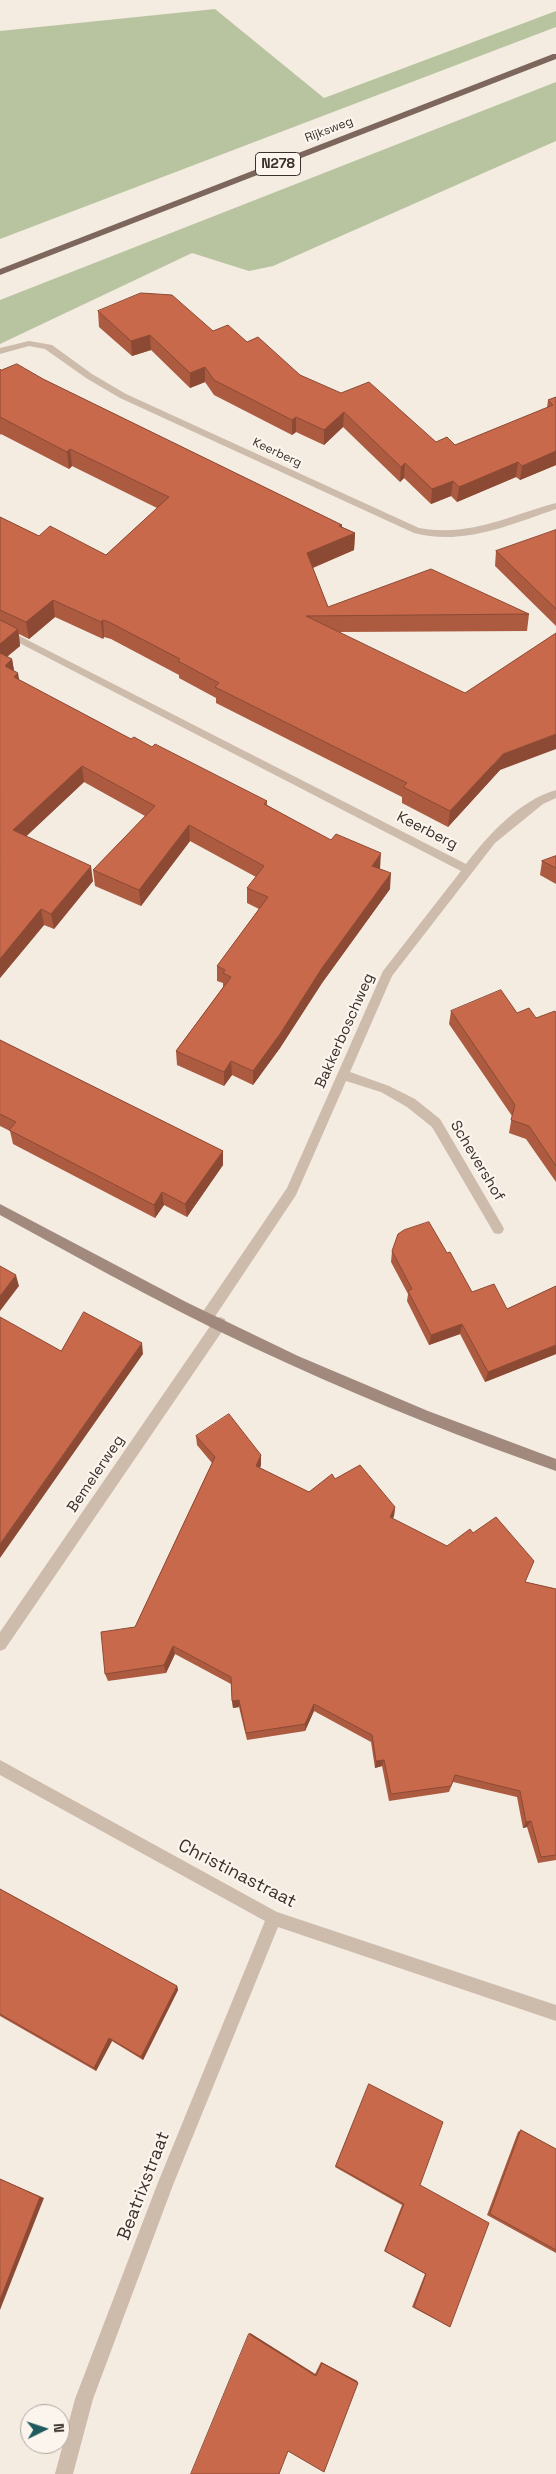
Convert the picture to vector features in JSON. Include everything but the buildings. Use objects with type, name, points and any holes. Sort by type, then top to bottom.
[{"type":"main road","name":"Rijksweg","points":[[0,272],[556,56]]},
{"type":"street","name":"Keerberg","points":[[0,351],[18,344],[32,343],[39,343],[54,349],[90,376],[132,400],[417,531],[443,535],[473,534],[556,506]]},
{"type":"street","name":"Keerberg","points":[[0,629],[467,869]]},
{"type":"street","name":"Bakkerboschweg","points":[[207,1317],[292,1191],[387,974],[491,840],[539,801],[556,794]]},
{"type":"street","name":"Schevershof","points":[[344,1074],[385,1089],[411,1103],[436,1123],[498,1229]]},
{"type":"street","points":[[0,1209],[292,1360],[460,1429],[556,1465]]},
{"type":"street","name":"Bemelerweg","points":[[0,1644],[220,1323]]},
{"type":"street","name":"Christinastraat","points":[[0,1767],[274,1918],[556,2013]]},
{"type":"street","name":"Beatrixstraat","points":[[64,2474],[84,2398],[165,2185],[274,1918]]},
{"type":"green space","points":[[215,9],[324,98],[556,11],[556,27],[0,239],[0,31]]},
{"type":"green space","points":[[556,82],[556,141],[273,266],[249,271],[192,253],[0,344],[0,300]]}]
